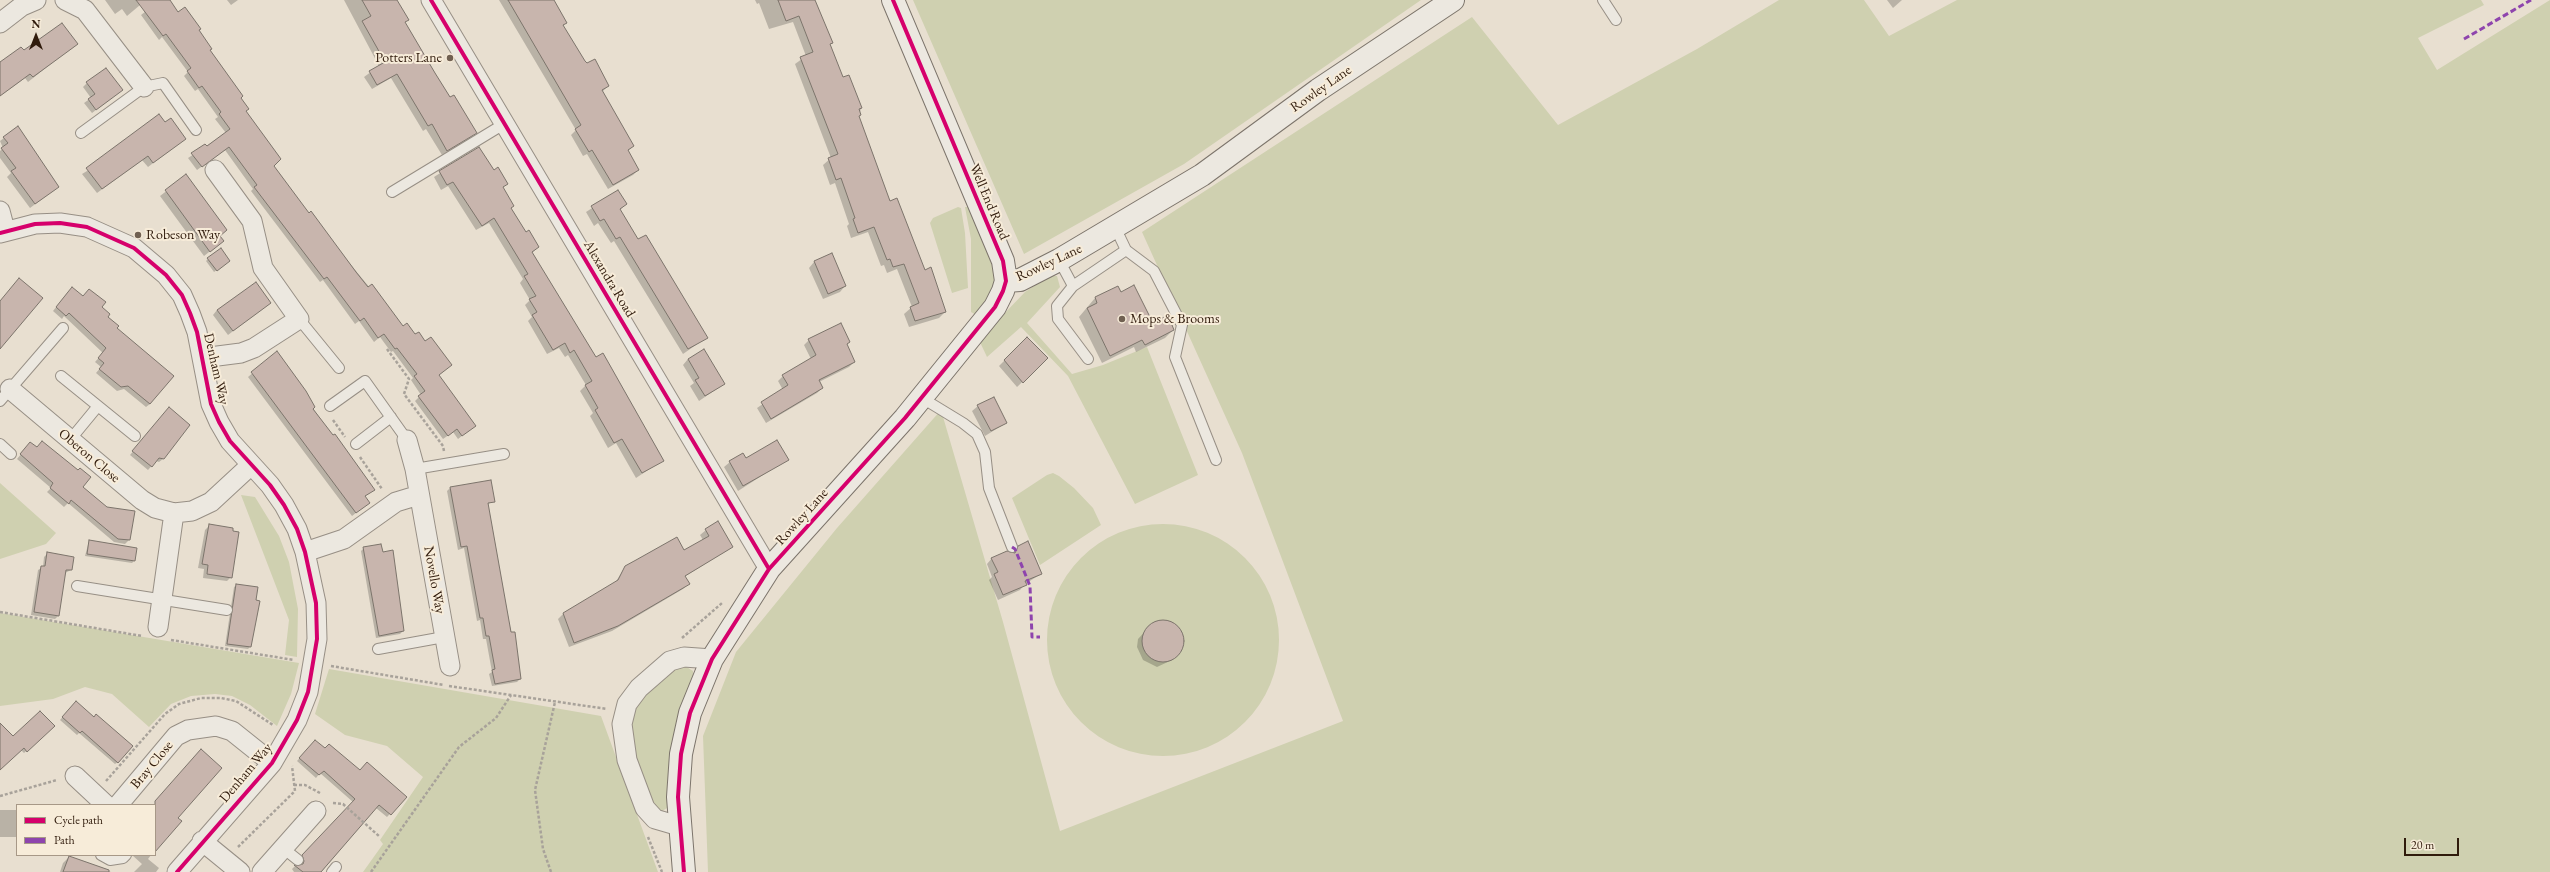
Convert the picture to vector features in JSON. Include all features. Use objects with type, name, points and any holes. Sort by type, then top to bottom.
[{"type":"street","points":[[0,23],[22,6],[36,0]]},
{"type":"street","points":[[65,0],[85,10],[144,87]]},
{"type":"street","name":"Alexandra Road","points":[[431,0],[769,569]]},
{"type":"street","name":"Well End Road","points":[[893,0],[1003,261],[1006,281]]},
{"type":"street","name":"Rowley Lane","points":[[684,872],[679,826],[678,797],[681,754],[690,713],[712,659],[769,569],[922,398],[994,307],[1004,291],[1006,281],[1020,280],[1059,260],[1116,229],[1202,175],[1318,90],[1453,0]]},
{"type":"street","points":[[202,358],[242,353],[254,348],[299,320],[263,268],[252,221],[215,170]]},
{"type":"street","points":[[0,211],[3,232]]},
{"type":"street","name":"Denham Way","points":[[3,232],[35,224],[60,223],[87,227],[134,248],[153,261],[182,295],[197,332],[211,404],[219,422],[230,441],[251,464],[284,505],[297,529],[305,552],[316,603],[317,639],[308,692],[288,736],[272,763],[202,842],[178,872]]},
{"type":"street","name":"Oberon Close","points":[[5,395],[70,440],[142,500],[155,508],[174,513],[192,511],[211,502],[251,464]]},
{"type":"street","name":"Novello Way","points":[[407,440],[415,469],[450,666]]},
{"type":"street","points":[[305,552],[344,539],[396,502],[419,495]]},
{"type":"street","points":[[158,627],[174,513]]},
{"type":"street","points":[[679,826],[654,819],[645,808],[627,760],[622,724],[627,704],[639,688],[670,661],[684,657],[712,659]]},
{"type":"street","name":"Bray Close","points":[[119,804],[176,736],[188,730],[216,726],[232,731],[272,763]]},
{"type":"street","points":[[75,776],[105,804]]},
{"type":"street","points":[[262,872],[324,804]]},
{"type":"street","points":[[202,842],[232,866]]},
{"type":"lane","points":[[1603,0],[1616,20]]},
{"type":"lane","points":[[80,133],[144,87],[163,83],[196,130]]},
{"type":"lane","points":[[392,192],[504,124]]},
{"type":"lane","points":[[1116,229],[1126,250],[1154,270],[1182,325],[1175,357],[1216,460]]},
{"type":"lane","points":[[1088,359],[1058,319],[1057,306],[1074,286],[1126,250]]},
{"type":"lane","points":[[1059,260],[1074,286]]},
{"type":"lane","points":[[299,320],[339,368]]},
{"type":"lane","points":[[5,395],[63,328]]},
{"type":"lane","points":[[60,376],[134,436]]},
{"type":"lane","points":[[330,406],[365,381],[407,440]]},
{"type":"lane","points":[[922,398],[963,423],[977,434],[985,452],[989,488],[1012,546]]},
{"type":"lane","points":[[70,440],[98,406]]},
{"type":"lane","points":[[356,444],[391,417]]},
{"type":"lane","points":[[0,444],[11,454]]},
{"type":"lane","points":[[415,469],[504,454]]},
{"type":"lane","points":[[77,586],[227,610]]},
{"type":"lane","points":[[378,649],[444,637]]},
{"type":"lane","points":[[283,848],[298,860]]},
{"type":"lane","points":[[103,856],[110,860],[123,858],[125,856]]},
{"type":"path","points":[[387,350],[410,380],[404,394],[443,446],[447,464]]},
{"type":"path","points":[[676,644],[728,598]]},
{"type":"path","points":[[371,872],[459,747],[496,718],[511,695]]},
{"type":"path","points":[[551,872],[543,849],[535,790],[555,702]]},
{"type":"path","points":[[607,709],[611,704]]},
{"type":"path","points":[[232,866],[295,791],[288,736]]},
{"type":"path","points":[[0,796],[75,776]]},
{"type":"path","points":[[294,785],[315,788],[324,804],[343,804],[380,837]]},
{"type":"green space","points":[[913,0],[1421,0],[1184,164],[1024,254]]},
{"type":"green space","points":[[1779,0],[1864,0],[1889,36],[1957,0],[2481,0],[2484,5],[2418,38],[2437,70],[2550,0],[2550,872],[708,872],[703,736],[736,652],[837,528],[941,410],[1003,622],[1060,831],[1343,721],[1242,453],[1142,232],[1472,17],[1558,125],[1697,49]]},
{"type":"green space","points":[[958,207],[961,208],[965,233],[968,288],[952,293],[930,223],[933,218]]},
{"type":"green space","points":[[965,207],[970,207],[995,272],[995,284],[989,298],[976,315],[971,312],[971,239]]},
{"type":"green space","points":[[1049,276],[1057,276],[1060,287],[1027,323],[1072,374],[1103,365],[1147,347],[1198,475],[1135,504],[1068,376],[1021,327],[987,357],[979,340],[1025,292]]},
{"type":"green space","points":[[1053,473],[1074,488],[1093,508],[1101,525],[1040,565],[1012,498],[1047,475]]},
{"type":"green space","points":[[0,483],[56,533],[46,544],[0,559]]},
{"type":"green space","points":[[241,495],[255,497],[279,536],[289,562],[298,609],[297,657],[285,655],[289,620]]},
{"type":"green space","points":[[1163,524],[1197,529],[1207,533],[1227,544],[1245,558],[1259,576],[1270,596],[1274,606],[1279,640],[1274,674],[1270,684],[1259,704],[1245,722],[1227,736],[1207,747],[1197,751],[1163,756],[1129,751],[1119,747],[1099,736],[1081,722],[1067,704],[1056,684],[1052,674],[1047,640],[1052,606],[1056,596],[1067,576],[1081,558],[1099,544],[1119,533],[1129,529]]},
{"type":"green space","points":[[0,613],[299,663],[291,694],[277,726],[250,705],[232,696],[215,694],[191,696],[171,704],[149,727],[112,694],[85,687],[53,699],[0,706]]},
{"type":"green space","points":[[685,666],[693,671],[693,677],[678,722],[669,807],[662,811],[656,809],[652,803],[634,750],[630,729],[632,714],[645,693],[675,668]]},
{"type":"green space","points":[[329,669],[601,716],[658,872],[363,872],[383,844],[380,840],[423,777],[387,746],[345,735],[315,714]]},
{"type":"building","points":[[136,0],[170,0],[178,12],[185,7],[201,29],[199,30],[212,49],[210,50],[243,96],[241,98],[249,109],[246,111],[281,159],[274,166],[309,213],[311,211],[368,287],[372,284],[403,326],[407,323],[415,334],[419,332],[425,341],[431,337],[452,365],[439,375],[476,426],[462,436],[457,429],[448,436],[418,396],[425,391],[414,376],[417,374],[384,334],[378,338],[364,318],[360,321],[327,277],[324,279],[254,187],[257,185],[229,147],[202,167],[191,153],[205,144],[207,146],[230,129],[219,114],[221,112],[202,86],[199,88],[187,71],[191,68],[166,34],[163,36]]},
{"type":"building","points":[[362,0],[397,0],[409,20],[405,22],[435,73],[450,97],[454,95],[477,133],[447,151],[432,124],[428,126],[397,74],[377,85],[369,71],[385,62],[362,21],[371,16]]},
{"type":"building","points":[[508,0],[554,0],[567,23],[563,25],[585,61],[587,63],[595,59],[609,86],[602,90],[634,146],[628,150],[639,170],[613,185],[592,150],[589,152],[575,129],[581,125]]},
{"type":"building","points":[[778,0],[815,0],[833,43],[830,44],[843,77],[849,75],[862,108],[859,109],[861,115],[859,116],[890,201],[897,198],[925,270],[931,267],[946,312],[915,321],[910,307],[919,303],[904,264],[893,267],[890,259],[887,260],[874,227],[858,233],[853,219],[855,218],[841,178],[836,180],[828,158],[838,154],[800,57],[813,52],[799,16],[786,21]]},
{"type":"building","points":[[62,23],[78,44],[33,77],[30,74],[0,96],[0,62],[21,47],[24,50]]},
{"type":"building","points":[[106,68],[123,90],[96,110],[88,99],[95,94],[86,82]]},
{"type":"building","points":[[159,114],[165,122],[171,118],[186,139],[153,163],[148,156],[102,189],[86,168]]},
{"type":"building","points":[[18,126],[59,187],[35,204],[11,171],[16,168],[1,148],[8,143],[3,137]]},
{"type":"building","points":[[479,147],[494,170],[498,167],[508,184],[503,187],[514,206],[511,208],[526,232],[529,230],[539,247],[532,252],[596,357],[603,353],[664,461],[642,473],[622,439],[614,443],[595,410],[598,408],[585,385],[592,381],[574,350],[570,353],[565,343],[553,350],[532,315],[537,312],[529,299],[536,296],[524,276],[528,274],[494,218],[482,226],[453,182],[447,185],[439,171]]},
{"type":"building","points":[[186,174],[227,230],[220,236],[224,241],[210,252],[165,190]]},
{"type":"building","points":[[618,190],[627,204],[620,209],[638,239],[646,235],[708,338],[688,349],[620,237],[616,239],[604,219],[600,221],[591,206]]},
{"type":"building","points":[[221,248],[230,261],[217,271],[207,258]]},
{"type":"building","points":[[832,253],[846,286],[828,294],[814,261]]},
{"type":"building","points":[[19,278],[43,298],[0,349],[0,301]]},
{"type":"building","points":[[256,282],[271,303],[233,331],[217,310]]},
{"type":"building","name":"Mops & Brooms","points":[[1134,285],[1153,323],[1168,315],[1174,330],[1145,345],[1142,340],[1110,356],[1087,308],[1097,303],[1095,297],[1118,286],[1121,292]]},
{"type":"building","points":[[72,287],[83,296],[89,289],[106,302],[102,307],[110,314],[108,317],[119,326],[117,328],[174,376],[150,404],[128,386],[121,387],[99,369],[104,363],[98,358],[106,348],[69,313],[66,316],[56,307]]},
{"type":"building","points":[[841,323],[850,342],[847,344],[855,362],[819,380],[823,388],[771,419],[761,402],[788,385],[782,375],[816,355],[808,339]]},
{"type":"building","points":[[1027,337],[1048,358],[1023,383],[1004,360]]},
{"type":"building","points":[[704,349],[725,384],[705,396],[695,380],[699,378],[688,359]]},
{"type":"building","points":[[277,351],[306,391],[315,407],[313,409],[333,435],[335,434],[375,490],[365,496],[370,503],[356,513],[251,372]]},
{"type":"building","points":[[994,397],[1007,423],[991,431],[977,405]]},
{"type":"building","points":[[169,407],[190,425],[164,459],[159,458],[152,467],[132,451]]},
{"type":"building","points":[[777,440],[789,460],[743,486],[729,461],[743,453],[746,458]]},
{"type":"building","points":[[42,441],[78,470],[80,468],[91,477],[83,487],[107,507],[135,511],[130,540],[118,539],[71,500],[69,504],[50,488],[53,483],[20,454],[30,442],[37,447]]},
{"type":"building","points":[[491,480],[495,502],[488,503],[511,632],[515,632],[521,679],[495,684],[492,670],[495,669],[489,636],[486,636],[483,618],[480,618],[467,546],[461,547],[450,487]]},
{"type":"building","points":[[718,521],[733,547],[685,576],[690,584],[618,626],[574,643],[563,613],[618,580],[625,566],[677,537],[684,550],[709,536],[705,529]]},
{"type":"building","points":[[209,524],[233,528],[233,531],[239,532],[232,578],[207,574],[208,565],[202,564]]},
{"type":"building","points":[[89,540],[137,548],[135,561],[87,554]]},
{"type":"building","points":[[1028,541],[1042,574],[1025,581],[1027,585],[1003,595],[994,574],[998,572],[991,558],[1007,551],[1015,553],[1018,546]]},
{"type":"building","points":[[381,544],[383,552],[393,550],[404,631],[379,636],[363,547]]},
{"type":"building","points":[[47,552],[74,557],[72,570],[66,570],[59,616],[34,612],[41,566],[45,566]]},
{"type":"building","points":[[236,584],[258,587],[256,600],[260,601],[251,647],[227,644]]},
{"type":"building","points":[[1163,620],[1178,626],[1184,641],[1178,656],[1163,662],[1148,656],[1142,641],[1148,626]]},
{"type":"building","points":[[76,701],[94,717],[96,714],[133,746],[118,763],[82,731],[80,733],[62,717]]},
{"type":"building","points":[[40,711],[55,726],[27,752],[24,748],[0,770],[0,723],[13,736]]},
{"type":"building","points":[[315,740],[325,748],[329,744],[360,770],[367,762],[407,797],[391,815],[379,805],[321,872],[303,872],[294,865],[303,864],[304,861],[302,855],[355,799],[324,771],[319,775],[299,758]]},
{"type":"building","points":[[201,749],[222,768],[178,818],[182,821],[156,851],[155,801]]},
{"type":"building","points":[[69,856],[109,870],[109,872],[63,872]]},
{"type":"marked path","points":[[2464,39],[2531,0]]},
{"type":"marked path","points":[[1012,547],[1015,549],[1030,586],[1032,637],[1040,637]]},
{"type":"cycle path","points":[[431,0],[769,569]]},
{"type":"cycle path","points":[[684,872],[678,797],[681,754],[690,713],[712,659],[769,569],[905,418],[995,307],[1006,281],[1003,261],[893,0]]},
{"type":"cycle path","points":[[0,233],[35,224],[60,223],[87,227],[134,248],[166,275],[182,295],[197,332],[211,404],[219,422],[230,441],[270,485],[284,505],[297,529],[305,552],[316,603],[317,639],[308,692],[297,720],[272,763],[177,872]]},
{"type":"place","name":"Potters Lane","points":[[450,58]]},
{"type":"place","name":"Robeson Way","points":[[138,235]]},
{"type":"place","name":"Mops & Brooms","points":[[1122,319]]}]
